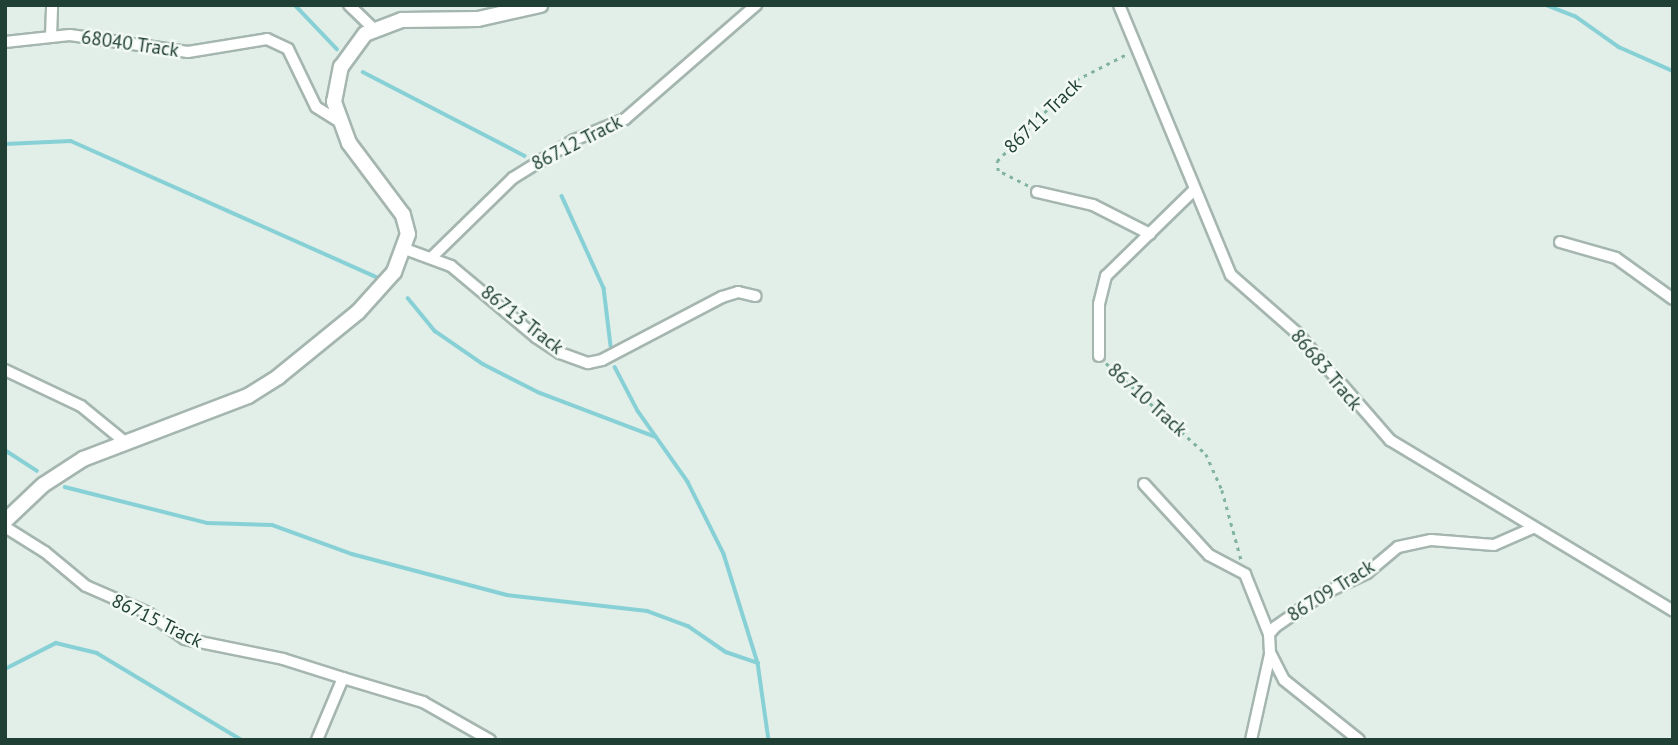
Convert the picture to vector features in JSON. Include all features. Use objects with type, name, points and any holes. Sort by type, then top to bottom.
[{"type":"street","points":[[51,37],[52,5]]},
{"type":"street","points":[[349,5],[374,29]]},
{"type":"street","points":[[5,521],[62,470],[125,442],[248,396],[278,377],[380,291],[405,250],[408,234],[399,206],[349,143],[337,120],[335,85],[351,48],[374,29],[402,20],[502,16],[540,5]]},
{"type":"street","name":"86712 Track","points":[[433,256],[513,178],[574,140],[625,119],[756,5]]},
{"type":"street","name":"86683 Track","points":[[1119,5],[1231,275],[1297,333],[1374,426],[1390,440],[1673,611]]},
{"type":"street","name":"68040 Track","points":[[5,42],[51,37],[99,38],[171,52],[251,40],[279,43],[293,57],[316,107],[337,120]]},
{"type":"street","name":"86710 Track","points":[[1099,356],[1099,304],[1106,276],[1195,189]]},
{"type":"street","points":[[1037,191],[1093,205],[1150,234]]},
{"type":"street","points":[[1560,242],[1616,258],[1673,299]]},
{"type":"street","name":"86713 Track","points":[[405,250],[433,256],[467,277],[544,342],[588,363],[602,360],[722,297],[738,292],[756,296]]},
{"type":"street","points":[[5,370],[81,406],[125,442]]},
{"type":"street","points":[[1144,484],[1209,555],[1245,574],[1269,634]]},
{"type":"street","name":"86715 Track","points":[[5,527],[45,552],[86,586],[148,613],[185,639],[283,659],[414,698],[490,740]]},
{"type":"street","name":"86709 Track","points":[[1359,740],[1284,680],[1270,653],[1269,634],[1321,595],[1367,573],[1398,547],[1431,540],[1494,545],[1533,528]]},
{"type":"street","points":[[1251,740],[1270,653]]},
{"type":"street","points":[[317,740],[343,678]]},
{"type":"path","name":"86711 Track","points":[[1037,191],[998,171],[997,161],[1076,80],[1137,48]]},
{"type":"path","name":"86710 Track","points":[[1099,356],[1206,454],[1222,490],[1245,574]]},
{"type":"waterway","points":[[295,5],[337,49]]},
{"type":"waterway","points":[[1546,5],[1575,16],[1619,47],[1673,71]]},
{"type":"waterway","points":[[363,72],[525,156]]},
{"type":"waterway","points":[[5,144],[71,141],[381,279]]},
{"type":"waterway","points":[[562,196],[604,288],[611,346]]},
{"type":"waterway","points":[[408,298],[435,331],[483,364],[540,393],[656,437]]},
{"type":"waterway","points":[[615,367],[638,411],[688,482],[724,554],[758,663],[769,740]]},
{"type":"waterway","points":[[5,450],[37,471]]},
{"type":"waterway","points":[[65,487],[207,523],[272,525],[352,554],[507,595],[647,611],[688,626],[726,652],[758,663]]},
{"type":"waterway","points":[[5,669],[56,643],[97,653],[242,740]]}]
